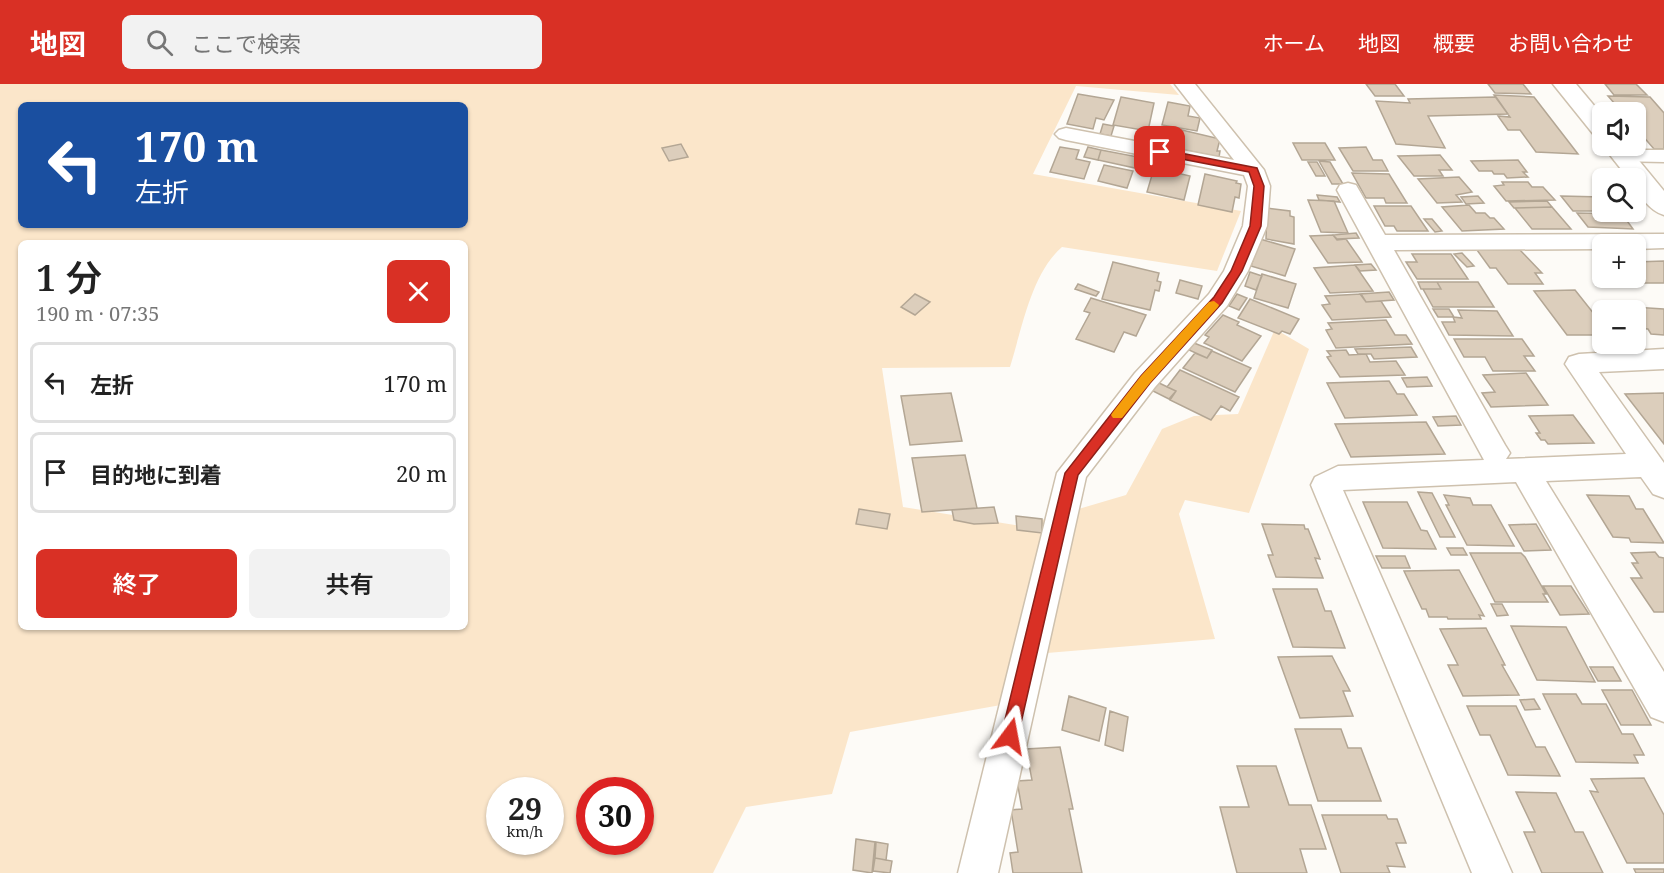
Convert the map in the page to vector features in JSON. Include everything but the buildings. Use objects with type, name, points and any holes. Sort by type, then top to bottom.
[{"type":"street","points":[[978,873],[1072,473],[1145,380],[1218,300],[1236,271],[1255,226],[1259,186],[1253,170],[1185,84]]},
{"type":"street","points":[[1563,84],[1592,118]]},
{"type":"street","points":[[1066,134],[1253,170]]},
{"type":"street","points":[[1646,154],[1664,156]]},
{"type":"street","points":[[1623,156],[1664,207]]},
{"type":"street","points":[[1347,190],[1495,453]]},
{"type":"street","points":[[1378,243],[1664,241]]},
{"type":"street","points":[[1657,475],[1579,364],[1664,359]]},
{"type":"street","points":[[1492,873],[1326,485],[1338,478],[1524,470],[1657,475]]},
{"type":"street","points":[[1524,470],[1664,705]]},
{"type":"shaded area","points":[[0,84],[1170,84],[1179,95],[1076,86],[1033,174],[1241,211],[1217,271],[1062,247],[1051,258],[1035,287],[1010,367],[882,368],[903,507],[1021,526],[1126,495],[1162,429],[1194,416],[1238,414],[1275,329],[1309,349],[1249,513],[1185,500],[1179,514],[1215,639],[1023,655],[1012,703],[850,732],[832,794],[746,807],[713,873],[0,873]]},
{"type":"slow traffic","points":[[1117,415],[1145,380],[1214,305]]},
{"type":"route","points":[[1010,736],[1072,473],[1145,380],[1218,300],[1236,271],[1255,226],[1259,186],[1253,170],[1160,152]]}]
